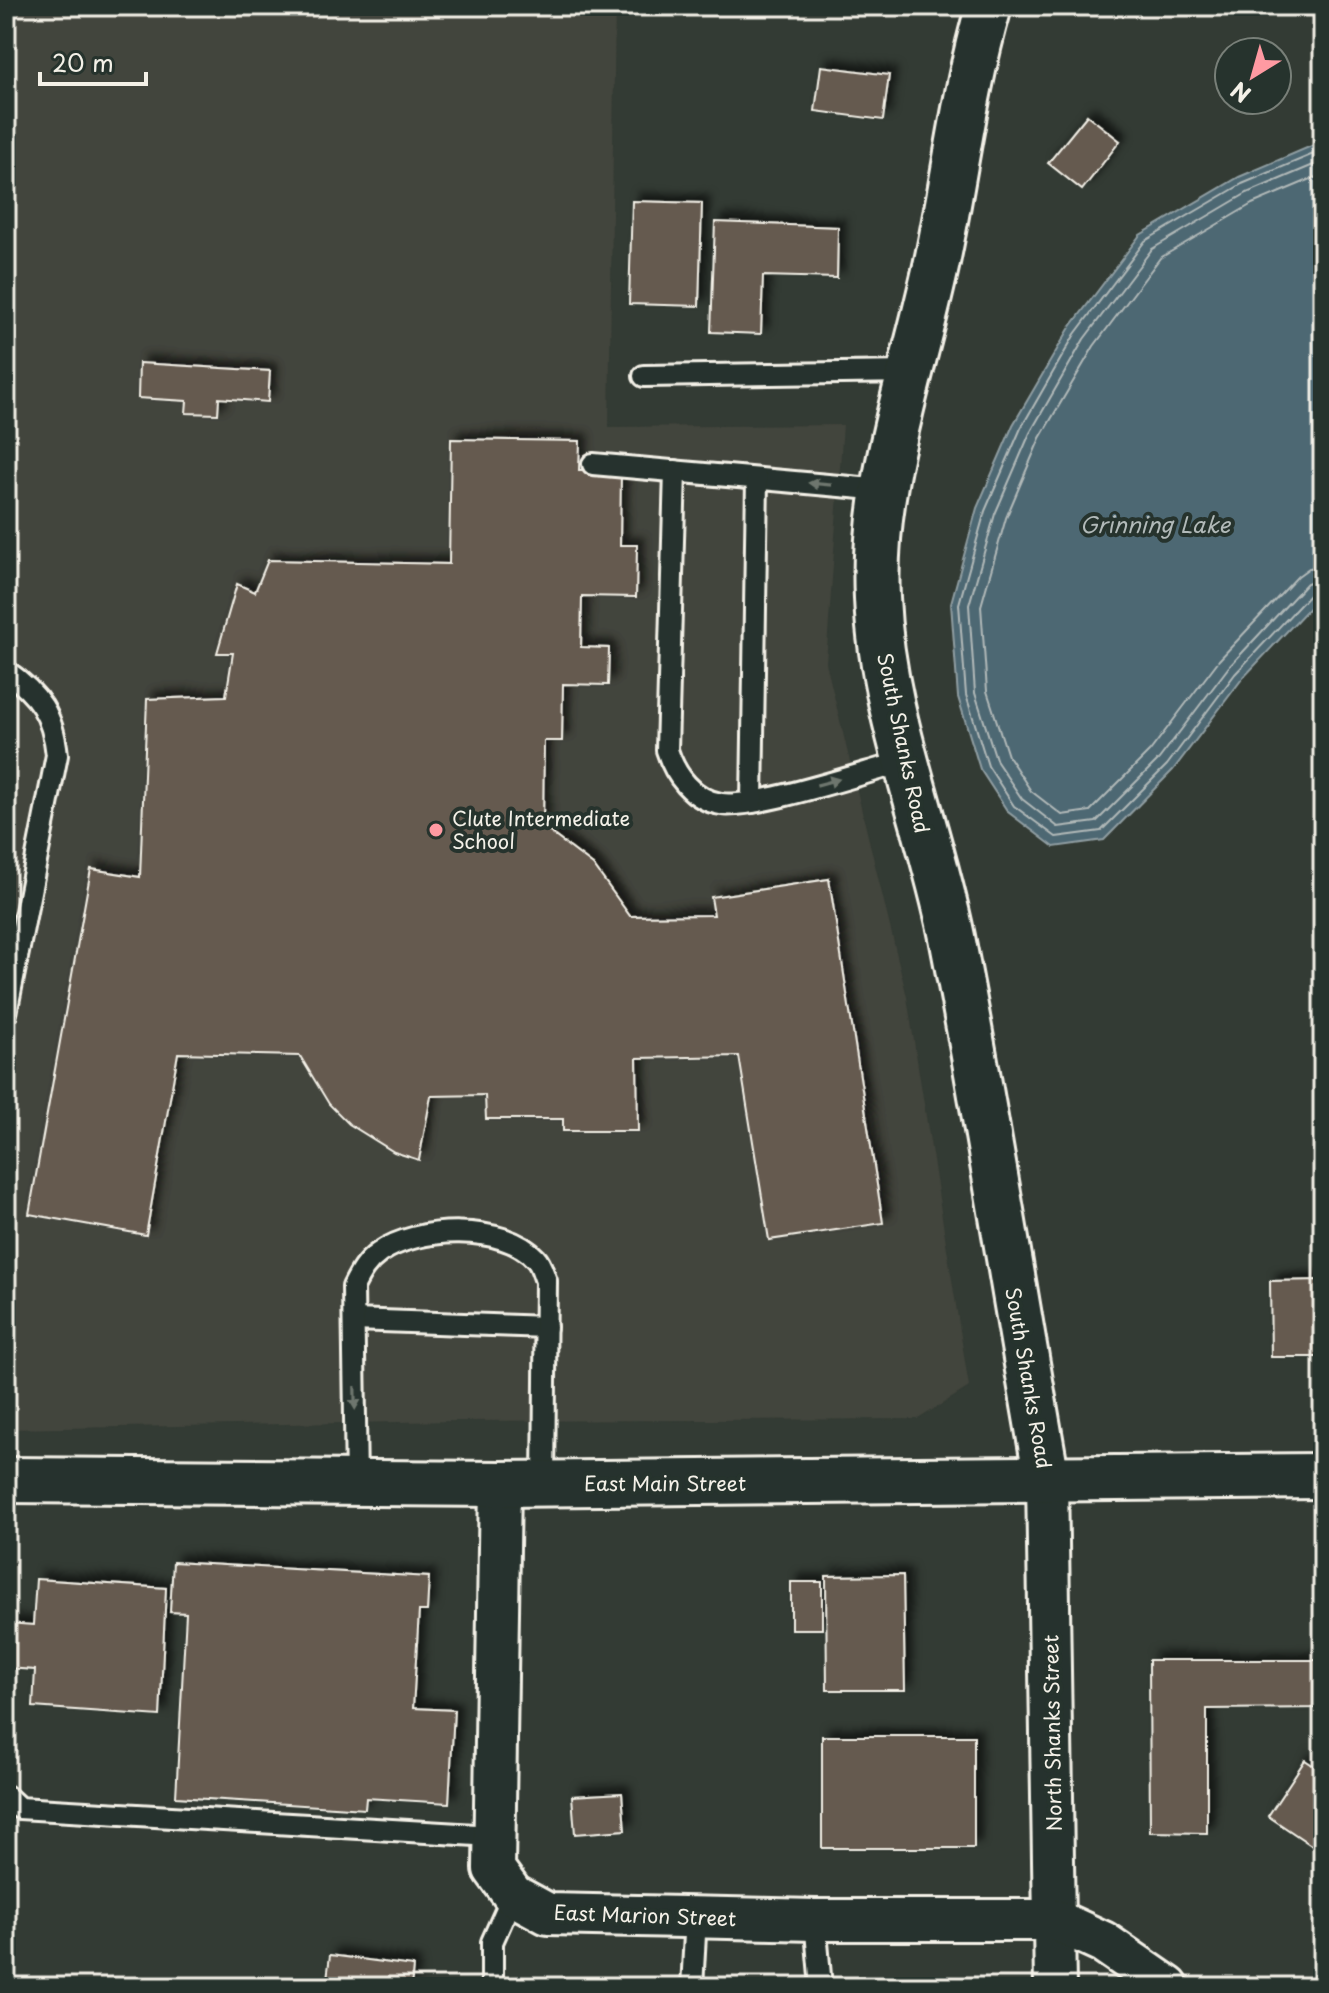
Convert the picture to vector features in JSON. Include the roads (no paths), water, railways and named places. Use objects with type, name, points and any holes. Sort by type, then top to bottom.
[{"type":"street","name":"South Shanks Road","points":[[989,6],[884,490],[876,596],[885,668],[904,762],[951,933],[1047,1479]]},
{"type":"street","name":"East Main Street","points":[[6,1480],[500,1484],[1323,1476]]},
{"type":"street","name":"North Shanks Street","points":[[1047,1479],[1055,1987]]},
{"type":"street","points":[[500,1484],[494,1869],[513,1895]]},
{"type":"street","name":"East Marion Street","points":[[513,1895],[548,1914],[815,1920],[1055,1920]]},
{"type":"street","points":[[1055,1920],[1103,1942],[1168,1987]]},
{"type":"lane","points":[[644,376],[912,372]]},
{"type":"lane","points":[[593,464],[884,490]]},
{"type":"lane","points":[[675,471],[667,750],[674,771],[697,795],[721,804],[752,802],[904,762]]},
{"type":"lane","points":[[752,802],[757,479]]},
{"type":"lane","points":[[6,671],[44,705],[54,726],[57,755],[6,1013]]},
{"type":"lane","points":[[356,1483],[353,1287],[362,1269],[380,1252],[408,1240],[454,1231],[519,1244],[538,1260],[546,1281],[544,1483]]},
{"type":"lane","points":[[354,1320],[546,1327]]},
{"type":"lane","points":[[6,1796],[19,1808],[493,1836]]},
{"type":"lane","points":[[492,1987],[492,1942],[513,1895]]},
{"type":"lane","points":[[692,1987],[696,1917]]},
{"type":"lane","points":[[815,1920],[821,1987]]},
{"type":"water","name":"Grinning Lake","points":[[1323,141],[1323,593],[1242,679],[1173,770],[1104,840],[1054,847],[1008,812],[980,769],[958,697],[951,603],[977,508],[1013,425],[1069,329],[1140,235],[1239,177]]},
{"type":"place","name":"Clute Intermediate School","points":[[436,830]]}]
